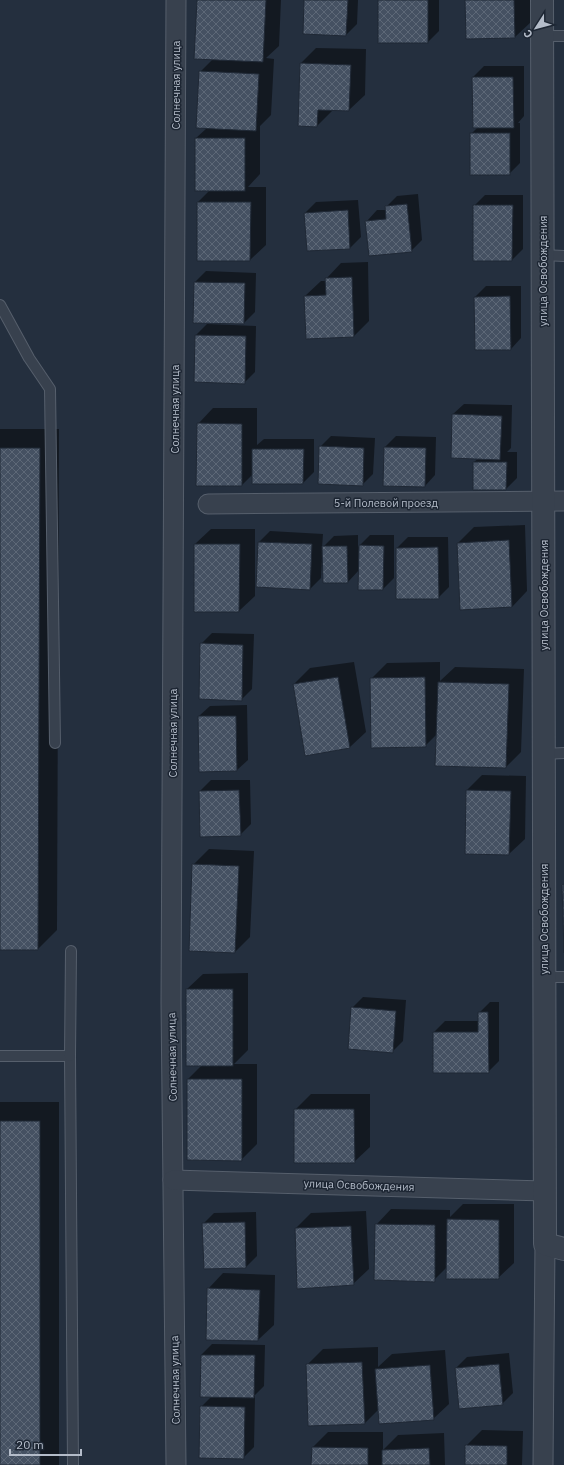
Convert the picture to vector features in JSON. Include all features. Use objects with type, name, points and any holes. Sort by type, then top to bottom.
[{"type":"street","name":"Солнечная улица","points":[[176,0],[171,987],[176,1465]]},
{"type":"street","name":"улица Освобождения","points":[[542,0],[543,255],[554,502],[554,977],[545,1191],[554,1247],[543,1465]]},
{"type":"street","name":"5-й Полевой проезд","points":[[208,504],[554,502]]},
{"type":"street","name":"улица Освобождения","points":[[173,1180],[545,1191]]},
{"type":"lane","points":[[542,36],[564,36]]},
{"type":"lane","points":[[543,255],[564,256]]},
{"type":"lane","points":[[0,305],[29,358],[50,389],[55,743]]},
{"type":"lane","points":[[72,951],[70,1056],[73,1465]]},
{"type":"lane","points":[[0,1056],[70,1056]]},
{"type":"building","points":[[197,0],[266,0],[263,62],[194,59]]},
{"type":"building","points":[[304,0],[348,0],[346,36],[303,34]]},
{"type":"building","points":[[378,0],[428,0],[428,43],[378,43]]},
{"type":"building","points":[[465,0],[514,0],[515,38],[466,39]]},
{"type":"building","points":[[300,63],[351,65],[349,111],[318,110],[317,127],[298,126]]},
{"type":"building","points":[[199,71],[259,74],[256,131],[196,128]]},
{"type":"building","points":[[472,77],[513,77],[514,128],[473,128]]},
{"type":"building","points":[[470,133],[510,133],[510,175],[470,175]]},
{"type":"building","points":[[195,138],[245,138],[245,191],[195,191]]},
{"type":"building","points":[[197,202],[251,202],[250,261],[197,261]]},
{"type":"building","points":[[407,204],[412,252],[369,256],[365,221],[386,219],[385,206]]},
{"type":"building","points":[[473,205],[513,205],[512,261],[473,261]]},
{"type":"building","points":[[348,210],[350,249],[307,251],[304,213]]},
{"type":"building","points":[[352,277],[354,337],[306,339],[304,296],[326,295],[325,278]]},
{"type":"building","points":[[194,282],[245,283],[244,324],[193,323]]},
{"type":"building","points":[[510,296],[511,350],[475,350],[474,297]]},
{"type":"building","points":[[195,335],[246,336],[245,384],[194,382]]},
{"type":"building","points":[[452,414],[502,416],[500,460],[451,458]]},
{"type":"building","points":[[197,423],[242,424],[242,486],[196,486]]},
{"type":"building","points":[[319,446],[364,448],[363,486],[318,484]]},
{"type":"building","points":[[384,447],[426,448],[425,487],[383,486]]},
{"type":"building","points":[[0,448],[40,448],[38,950],[0,950]]},
{"type":"building","points":[[252,449],[304,449],[303,484],[252,484]]},
{"type":"building","points":[[473,462],[507,462],[506,490],[473,490]]},
{"type":"building","points":[[509,540],[512,607],[460,610],[457,543]]},
{"type":"building","points":[[258,542],[312,544],[310,590],[256,587]]},
{"type":"building","points":[[194,544],[240,544],[239,612],[194,612]]},
{"type":"building","points":[[359,545],[384,546],[383,590],[358,590]]},
{"type":"building","points":[[322,546],[347,546],[348,583],[323,583]]},
{"type":"building","points":[[438,547],[439,599],[396,599],[396,548]]},
{"type":"building","points":[[200,643],[243,645],[242,701],[199,699]]},
{"type":"building","points":[[338,677],[350,748],[305,756],[293,684]]},
{"type":"building","points":[[425,677],[426,747],[371,748],[370,678]]},
{"type":"building","points":[[438,682],[509,684],[506,768],[435,766]]},
{"type":"building","points":[[198,716],[236,716],[237,771],[199,772]]},
{"type":"building","points":[[239,790],[241,836],[200,837],[199,791]]},
{"type":"building","points":[[466,790],[511,791],[509,855],[465,854]]},
{"type":"building","points":[[192,864],[239,866],[235,953],[189,951]]},
{"type":"building","points":[[564,884],[564,953],[562,885]]},
{"type":"building","points":[[186,989],[233,989],[233,1066],[186,1066]]},
{"type":"building","points":[[351,1007],[396,1011],[393,1053],[348,1049]]},
{"type":"building","points":[[478,1012],[488,1012],[489,1073],[433,1073],[433,1032],[478,1032]]},
{"type":"building","points":[[187,1079],[242,1079],[242,1161],[187,1160]]},
{"type":"building","points":[[294,1109],[354,1109],[355,1163],[294,1163]]},
{"type":"building","points":[[0,1121],[40,1121],[40,1465],[0,1465]]},
{"type":"building","points":[[447,1219],[499,1220],[499,1279],[446,1279]]},
{"type":"building","points":[[245,1222],[246,1268],[204,1269],[202,1223]]},
{"type":"building","points":[[375,1224],[435,1225],[435,1282],[374,1280]]},
{"type":"building","points":[[351,1226],[354,1285],[297,1289],[295,1228]]},
{"type":"building","points":[[207,1288],[260,1290],[258,1341],[206,1340]]},
{"type":"building","points":[[201,1355],[255,1355],[254,1398],[200,1397]]},
{"type":"building","points":[[362,1362],[365,1424],[308,1426],[306,1364]]},
{"type":"building","points":[[499,1364],[503,1405],[459,1409],[455,1368]]},
{"type":"building","points":[[430,1365],[434,1420],[379,1424],[375,1369]]},
{"type":"building","points":[[200,1406],[245,1407],[244,1459],[199,1458]]},
{"type":"building","points":[[465,1445],[507,1446],[507,1465],[465,1465]]},
{"type":"building","points":[[312,1447],[368,1448],[368,1465],[311,1465]]},
{"type":"building","points":[[429,1448],[430,1465],[382,1465],[382,1450]]}]
